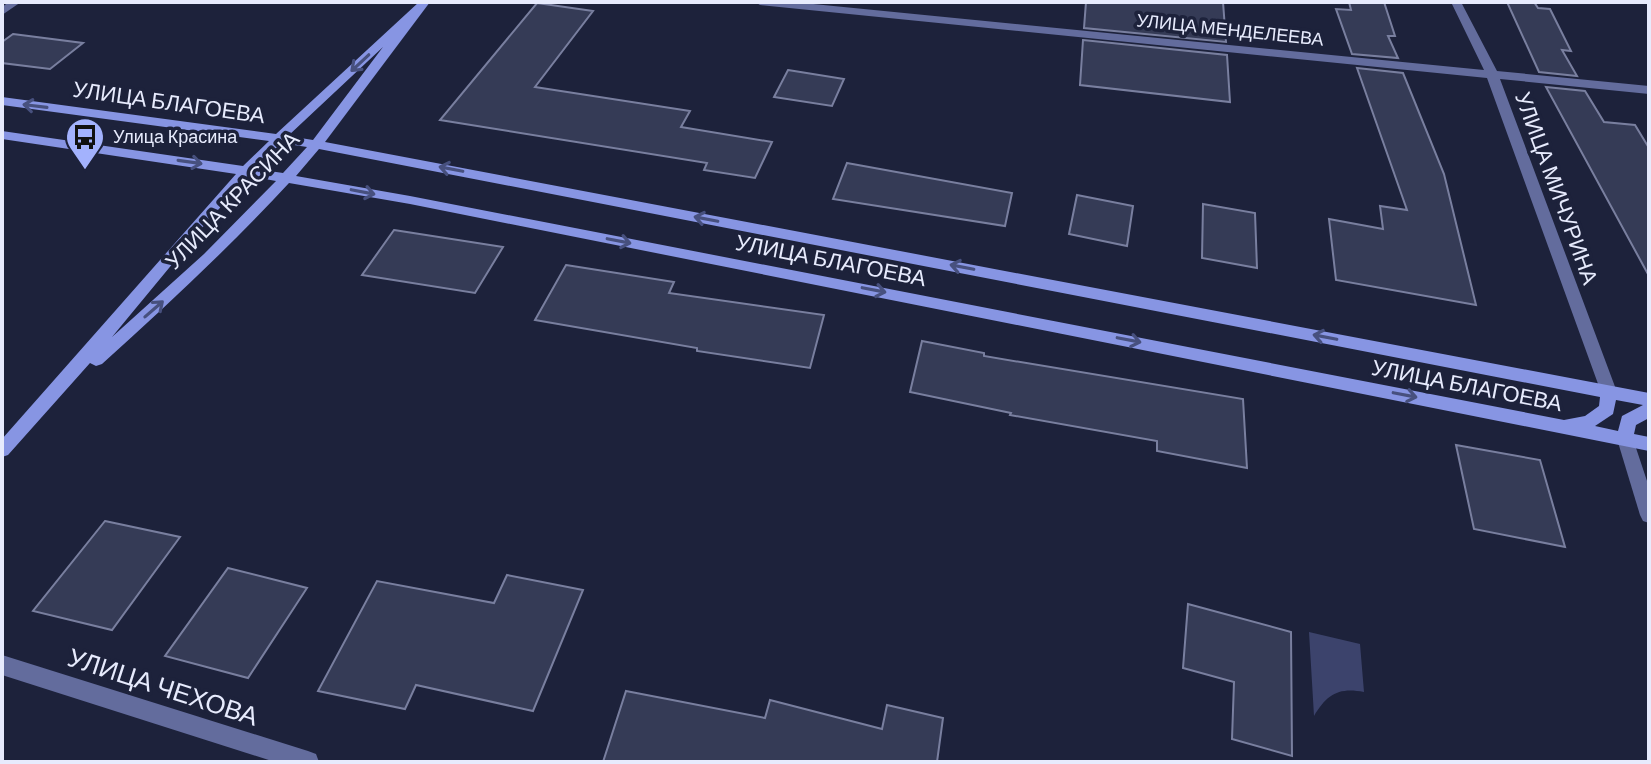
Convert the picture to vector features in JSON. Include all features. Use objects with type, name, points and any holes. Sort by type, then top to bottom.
[{"type":"main road","name":"УЛИЦА КРАСИНА","points":[[53,398],[203,218],[247,171],[421,6]]},
{"type":"main road","name":"УЛИЦА КРАСИНА","points":[[2,450],[53,398],[186,281],[287,178],[316,145],[421,6]]},
{"type":"main road","name":"УЛИЦА БЛАГОЕВА","points":[[2,101],[279,139],[421,163],[1649,400]]},
{"type":"main road","name":"УЛИЦА БЛАГОЕВА","points":[[2,135],[287,178],[1649,444]]},
{"type":"main road","points":[[1549,424],[1582,425],[1598,418],[1607,409],[1609,392]]},
{"type":"main road","points":[[1625,439],[1628,421],[1649,410]]},
{"type":"street","points":[[2,12],[16,2]]},
{"type":"street","name":"УЛИЦА МЕНДЕЛЕЕВА","points":[[760,2],[1649,90]]},
{"type":"street","name":"УЛИЦА МИЧУРИНА","points":[[1456,2],[1492,74],[1609,392]]},
{"type":"street","points":[[1625,439],[1649,515]]},
{"type":"street","name":"УЛИЦА ЧЕХОВА","points":[[2,665],[308,762]]},
{"type":"shaded area","points":[[1309,632],[1360,644],[1364,692],[1334,694],[1314,716]]},
{"type":"building","points":[[1086,2],[1223,2],[1226,42],[1084,28]]},
{"type":"building","points":[[1349,2],[1384,2],[1395,36],[1388,36],[1398,58],[1352,54],[1336,9],[1351,10]]},
{"type":"building","points":[[1507,2],[1534,2],[1538,8],[1550,9],[1571,51],[1562,50],[1577,76],[1539,72]]},
{"type":"building","points":[[537,3],[593,11],[535,87],[690,111],[681,127],[772,142],[755,178],[704,170],[707,163],[440,120]]},
{"type":"building","points":[[13,34],[83,43],[50,69],[2,63],[2,42]]},
{"type":"building","points":[[1083,40],[1227,55],[1230,102],[1080,85]]},
{"type":"building","points":[[1357,68],[1403,73],[1444,174],[1476,305],[1336,280],[1329,219],[1383,229],[1380,206],[1407,210]]},
{"type":"building","points":[[788,70],[844,79],[832,106],[774,97]]},
{"type":"building","points":[[1546,87],[1585,91],[1604,122],[1635,125],[1649,148],[1649,276]]},
{"type":"building","points":[[847,163],[1012,193],[1005,226],[833,199]]},
{"type":"building","points":[[1077,195],[1133,206],[1127,246],[1069,234]]},
{"type":"building","points":[[1203,204],[1255,213],[1257,268],[1202,258]]},
{"type":"building","points":[[394,230],[503,247],[475,293],[362,275]]},
{"type":"building","points":[[566,265],[674,282],[669,293],[824,315],[810,368],[697,351],[697,348],[535,320]]},
{"type":"building","points":[[922,341],[984,353],[984,356],[1243,399],[1247,468],[1157,451],[1157,441],[1010,415],[910,392]]},
{"type":"building","points":[[1456,445],[1540,460],[1565,547],[1474,529]]},
{"type":"building","points":[[105,521],[180,537],[112,630],[33,611]]},
{"type":"building","points":[[228,568],[307,588],[248,678],[165,656]]},
{"type":"building","points":[[507,575],[583,590],[533,711],[416,685],[405,709],[318,691],[377,581],[494,603]]},
{"type":"building","points":[[1188,604],[1291,632],[1292,756],[1232,739],[1234,682],[1183,668]]},
{"type":"building","points":[[626,691],[765,718],[770,700],[882,729],[887,705],[943,718],[937,762],[603,762]]},
{"type":"place","name":"Улица Красина","points":[[85,171]]}]
